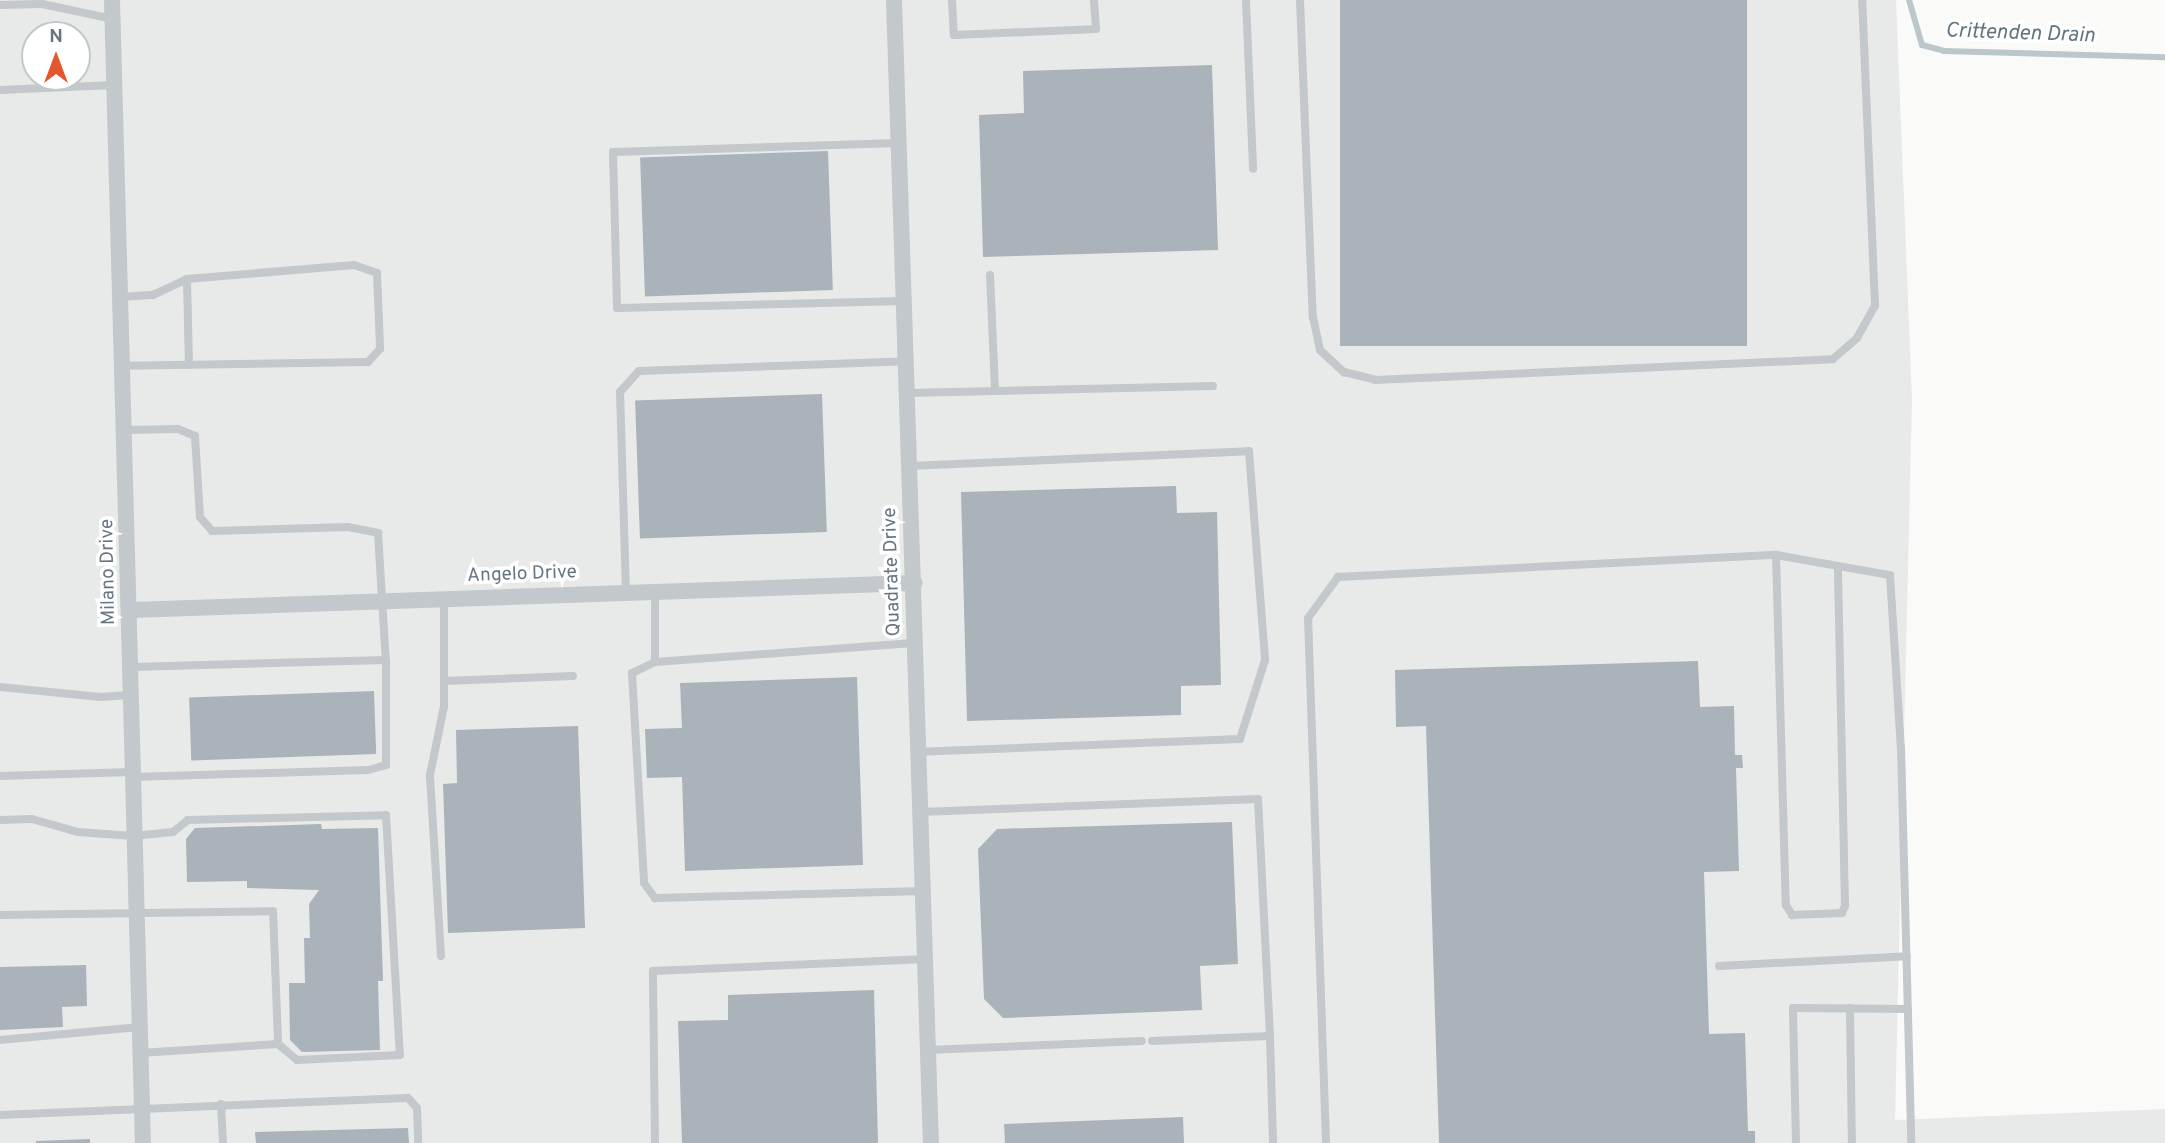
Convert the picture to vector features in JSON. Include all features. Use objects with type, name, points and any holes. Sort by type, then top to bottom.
[{"type":"street","name":"Milano Drive","points":[[112,0],[132,610],[133,836],[143,1143]]},
{"type":"street","name":"Quadrate Drive","points":[[894,0],[915,583],[931,1143]]},
{"type":"street","name":"Angelo Drive","points":[[132,610],[915,583]]},
{"type":"lane","points":[[952,0],[954,35],[1096,29],[1094,0]]},
{"type":"lane","points":[[1246,0],[1253,169]]},
{"type":"lane","points":[[1300,0],[1313,317],[1320,350],[1344,372],[1375,380],[1833,359],[1857,338],[1875,306],[1863,0]]},
{"type":"lane","points":[[0,5],[42,4],[113,19]]},
{"type":"lane","points":[[0,90],[115,85]]},
{"type":"lane","points":[[899,143],[613,152],[617,308],[904,301]]},
{"type":"lane","points":[[122,297],[153,295],[187,279],[354,265],[377,273],[380,349],[368,362],[337,365],[124,366]]},
{"type":"lane","points":[[990,275],[995,391]]},
{"type":"lane","points":[[187,279],[189,365]]},
{"type":"lane","points":[[626,593],[620,392],[639,371],[907,361]]},
{"type":"lane","points":[[908,393],[1213,386]]},
{"type":"lane","points":[[0,776],[368,770],[386,765],[386,660],[378,533],[348,527],[212,531],[200,517],[195,436],[178,429],[126,430]]},
{"type":"lane","points":[[911,466],[1249,452],[1265,660],[1240,739],[920,751]]},
{"type":"lane","points":[[1776,555],[1786,905],[1792,915],[1842,913],[1846,906],[1838,566]]},
{"type":"lane","points":[[1326,1143],[1308,618],[1338,577],[1776,555],[1890,575],[1901,748],[1911,1143]]},
{"type":"lane","points":[[655,592],[655,662]]},
{"type":"lane","points":[[441,956],[430,775],[444,706],[444,599]]},
{"type":"lane","points":[[916,643],[655,662],[632,673],[643,883],[655,898],[924,891]]},
{"type":"lane","points":[[132,667],[386,660]]},
{"type":"lane","points":[[444,681],[573,677]]},
{"type":"lane","points":[[0,687],[101,697],[132,695]]},
{"type":"lane","points":[[921,811],[1258,799],[1273,1143]]},
{"type":"lane","points":[[0,820],[32,819],[78,832],[133,836],[173,832],[188,820],[386,816],[400,1055],[298,1060],[278,1044],[140,1053]]},
{"type":"lane","points":[[0,915],[273,911],[278,1044]]},
{"type":"lane","points":[[1719,966],[1907,956]]},
{"type":"lane","points":[[655,1143],[653,971],[926,959]]},
{"type":"lane","points":[[1796,1143],[1793,1008],[1908,1009]]},
{"type":"lane","points":[[1850,1008],[1852,1143]]},
{"type":"lane","points":[[0,1040],[139,1027]]},
{"type":"lane","points":[[1152,1041],[1270,1036]]},
{"type":"lane","points":[[929,1050],[1142,1041]]},
{"type":"lane","points":[[0,1115],[142,1106],[408,1098],[417,1108],[418,1143]]},
{"type":"lane","points":[[221,1104],[223,1143]]},
{"type":"shaded area","points":[[0,0],[1896,0],[1912,399],[1895,1120],[2165,1109],[2165,1143],[0,1143]]},
{"type":"building","points":[[1340,0],[1747,0],[1747,346],[1340,346]]},
{"type":"building","points":[[1212,65],[1218,250],[983,257],[979,115],[1024,113],[1023,71]]},
{"type":"building","points":[[828,151],[833,290],[645,296],[640,158]]},
{"type":"building","points":[[822,394],[827,532],[640,538],[635,401]]},
{"type":"building","points":[[1176,486],[1177,513],[1217,512],[1221,685],[1181,686],[1181,715],[967,721],[961,492]]},
{"type":"building","points":[[1698,661],[1700,707],[1734,706],[1735,755],[1742,755],[1743,768],[1736,768],[1739,871],[1704,872],[1709,1034],[1745,1033],[1748,1131],[1755,1131],[1755,1143],[1439,1143],[1426,726],[1396,727],[1395,670]]},
{"type":"building","points":[[857,677],[863,865],[685,871],[682,777],[647,778],[645,729],[682,728],[680,683]]},
{"type":"building","points":[[374,691],[376,754],[191,760],[189,697]]},
{"type":"building","points":[[578,726],[585,928],[448,933],[443,784],[457,783],[456,730]]},
{"type":"building","points":[[1232,822],[1238,964],[1200,966],[1202,1010],[1003,1018],[984,999],[978,849],[997,829]]},
{"type":"building","points":[[321,824],[322,829],[378,828],[383,981],[378,981],[380,1050],[302,1052],[290,1040],[289,983],[305,983],[304,938],[310,938],[309,904],[319,890],[247,888],[247,881],[187,882],[186,839],[195,828]]},
{"type":"building","points":[[86,965],[87,1006],[62,1007],[63,1027],[0,1030],[0,967]]},
{"type":"building","points":[[874,990],[878,1143],[682,1143],[678,1021],[728,1020],[728,995]]},
{"type":"building","points":[[1183,1117],[1184,1143],[1005,1143],[1004,1124]]},
{"type":"building","points":[[408,1128],[409,1143],[256,1143],[255,1132]]},
{"type":"building","points":[[90,1139],[90,1143],[36,1143],[36,1141]]},
{"type":"waterway","name":"Crittenden Drain","points":[[1909,0],[1922,45],[1944,51],[2165,57]]}]
